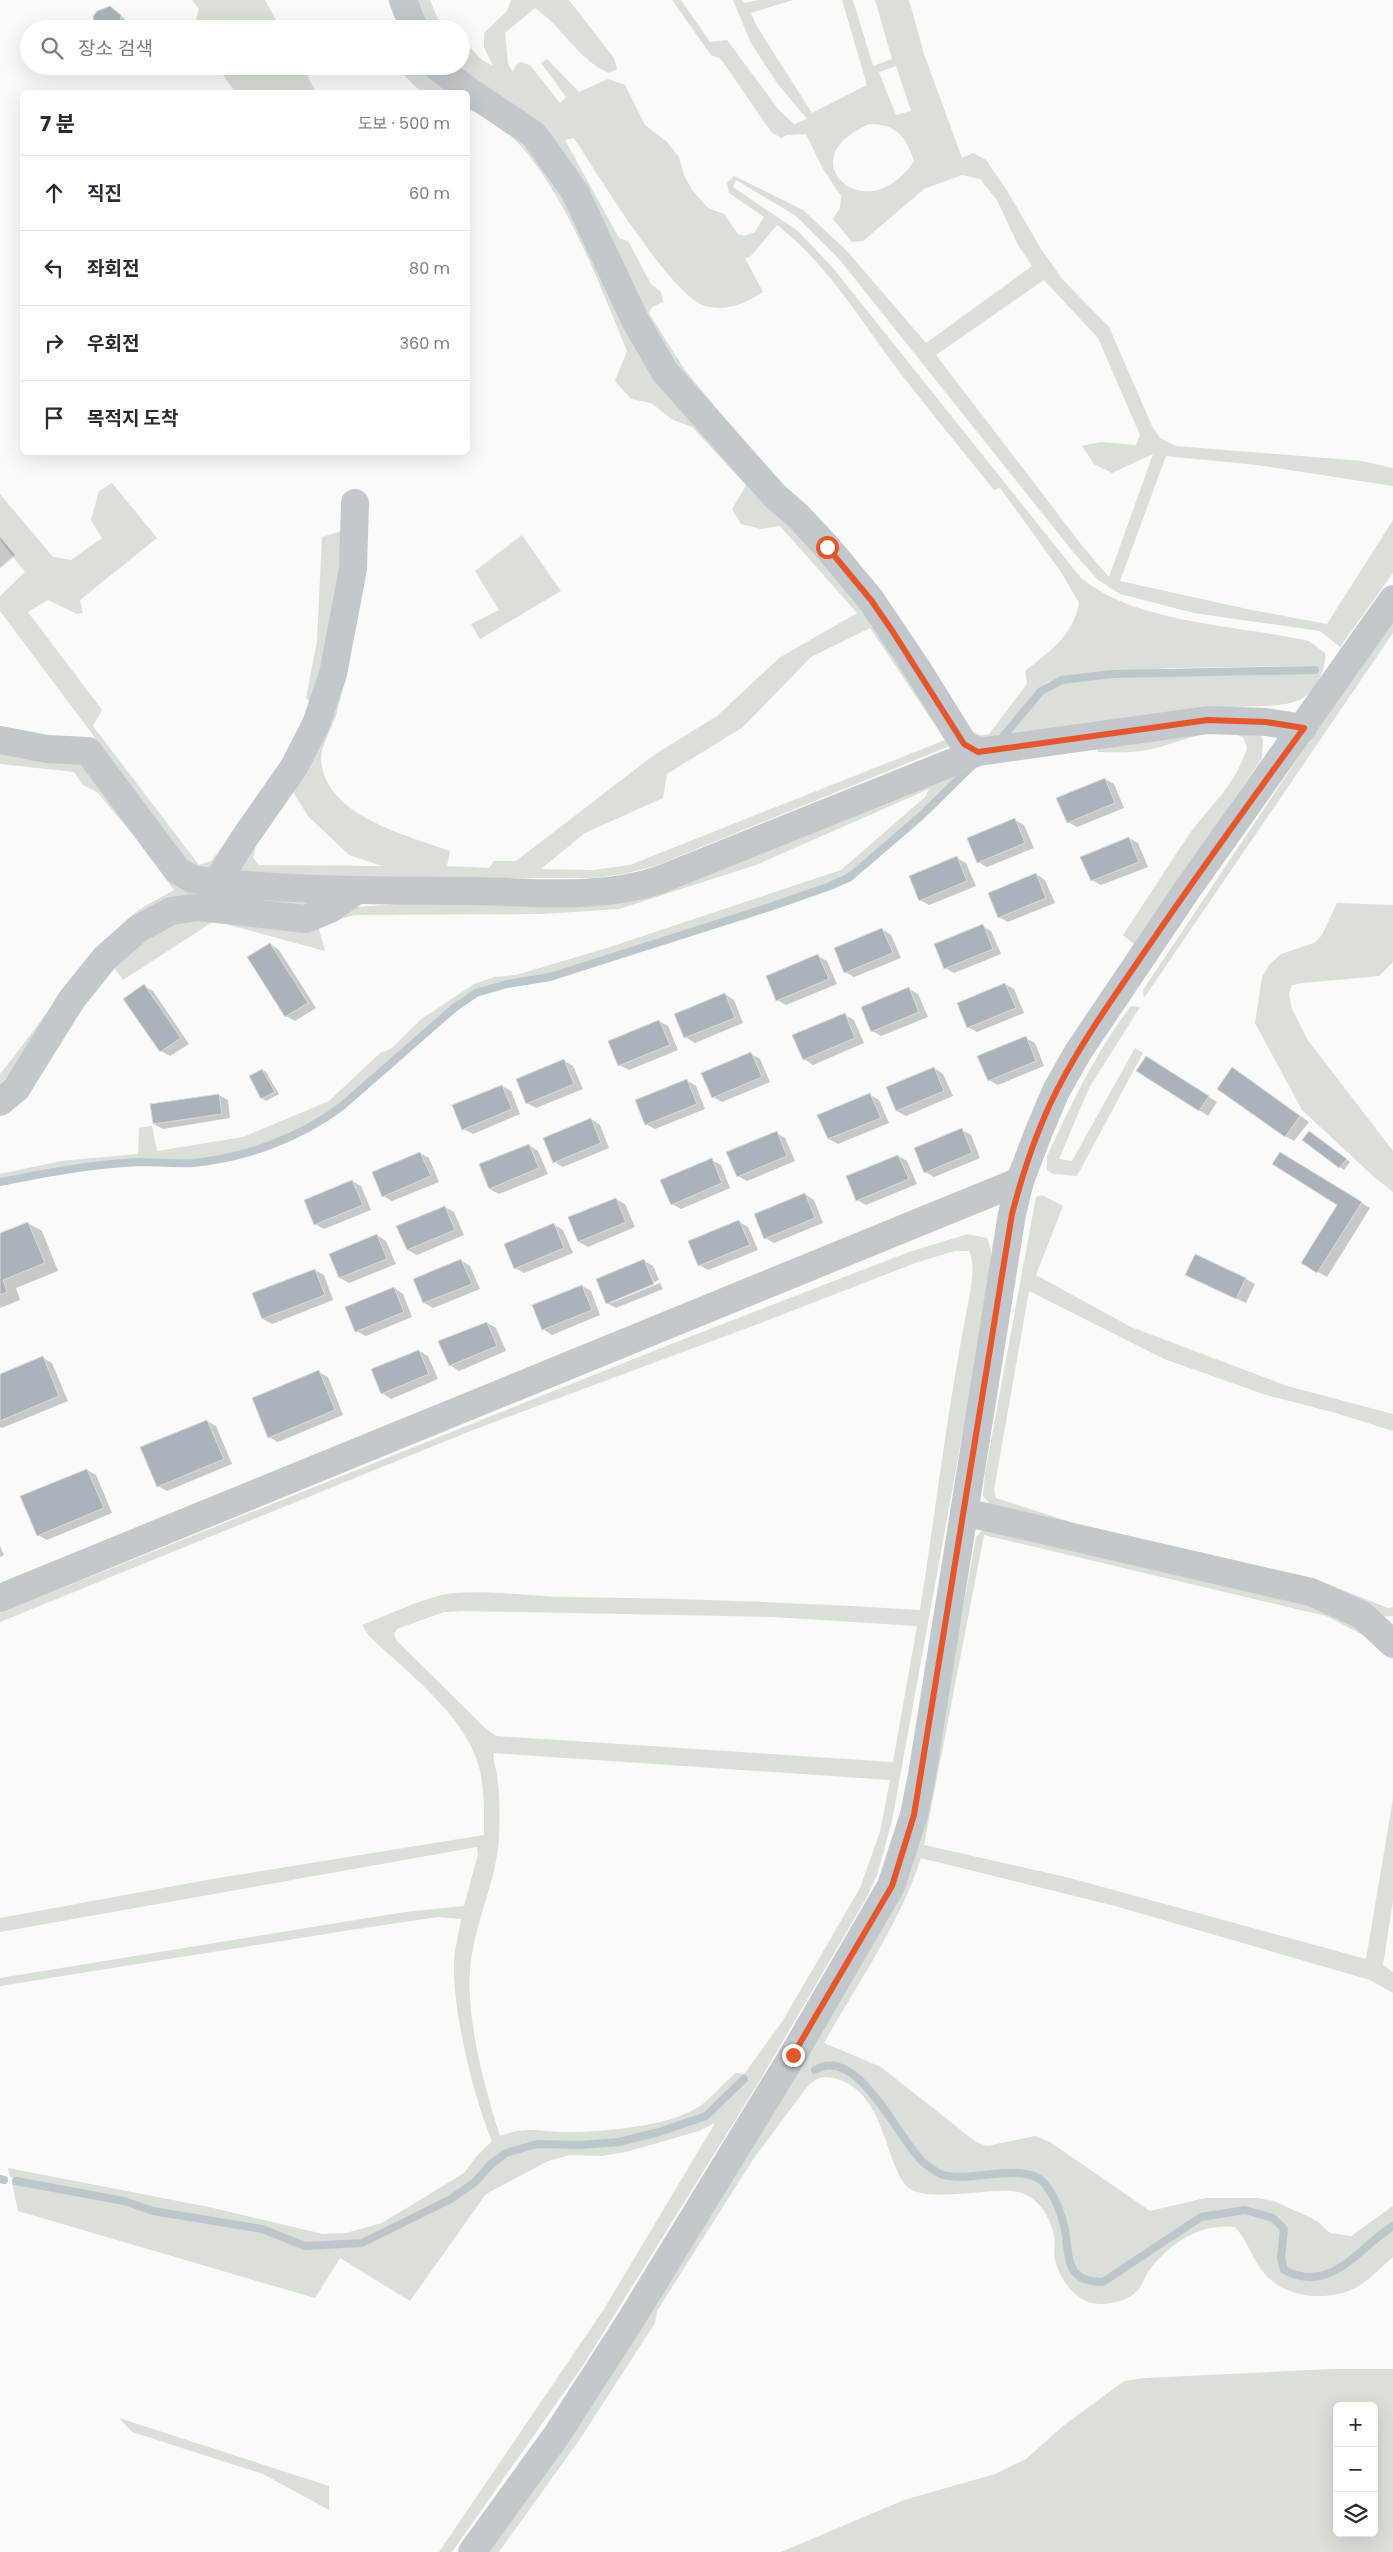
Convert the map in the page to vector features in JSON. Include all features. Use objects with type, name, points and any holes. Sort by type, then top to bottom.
[{"type":"street","points":[[403,0],[411,20]]},
{"type":"street","points":[[449,75],[533,134],[543,146],[575,192],[636,322],[665,372],[774,495],[798,516],[827,547],[864,592],[907,653],[964,744],[978,752]]},
{"type":"street","points":[[217,882],[243,840],[294,767],[316,724],[332,674],[353,569],[355,503]]},
{"type":"street","points":[[472,2552],[556,2436],[632,2318],[793,2055],[892,1886],[914,1815],[922,1775],[1003,1261],[1020,1181],[1056,1091],[1078,1052],[1187,890],[1304,728],[1348,660],[1393,599]]},
{"type":"street","points":[[0,740],[47,749],[88,751],[177,870],[192,879],[357,890],[580,892],[633,889],[978,752],[1208,720],[1266,722],[1304,728]]},
{"type":"street","points":[[0,1102],[16,1089],[72,999],[105,958],[138,929],[171,911],[199,906],[306,919],[330,909],[357,890]]},
{"type":"street","points":[[0,1598],[1020,1181]]},
{"type":"street","points":[[964,1512],[1311,1592],[1362,1615],[1393,1644]]},
{"type":"shaded area","points":[[192,0],[265,0],[276,20],[196,20],[199,9]]},
{"type":"shaded area","points":[[410,0],[430,0],[438,20],[417,20]]},
{"type":"shaded area","points":[[511,0],[569,0],[614,58],[617,69],[609,73],[588,60],[554,24],[535,8],[505,33],[508,64],[513,72],[516,65],[521,62],[530,65],[560,103],[566,97],[541,63],[547,59],[579,92],[608,79],[625,85],[645,125],[667,142],[679,157],[684,175],[692,190],[708,208],[724,214],[738,234],[744,236],[755,232],[764,217],[729,193],[727,183],[734,176],[803,210],[847,251],[926,343],[1032,266],[1018,245],[997,200],[980,179],[962,175],[924,189],[863,241],[852,242],[833,219],[840,208],[841,196],[823,169],[806,134],[787,135],[781,138],[771,132],[721,59],[711,55],[672,0],[681,0],[710,42],[727,40],[779,110],[794,124],[807,119],[777,83],[751,43],[733,0],[742,0],[744,3],[758,0],[793,0],[751,13],[756,25],[812,113],[867,85],[842,0],[853,0],[873,66],[892,59],[875,0],[909,0],[924,54],[962,158],[973,153],[986,160],[1008,192],[1041,249],[1063,280],[1109,327],[1152,426],[1160,438],[1176,446],[1362,461],[1393,468],[1393,486],[1257,465],[1166,456],[1120,581],[1247,609],[1327,624],[1393,520],[1393,573],[1340,647],[1320,631],[1194,613],[1120,594],[1098,580],[1074,553],[839,259],[796,216],[736,180],[733,187],[798,231],[833,268],[1081,578],[1104,593],[1130,605],[1159,614],[1189,621],[1309,641],[1325,653],[1322,673],[1315,686],[1305,697],[1291,703],[1271,706],[1220,708],[975,742],[670,369],[589,209],[456,75],[470,75],[470,47],[482,60],[493,66],[484,47],[484,33],[507,11]],"holes":[[[896,66],[911,111],[896,115],[879,72]],[[869,124],[886,126],[899,133],[911,152],[914,161],[898,179],[882,189],[866,191],[852,188],[841,180],[834,170],[834,157],[843,141],[853,132]],[[574,138],[655,258],[673,280],[691,297],[705,306],[713,308],[728,307],[750,300],[763,292],[745,258],[750,257],[777,225],[812,258],[844,295],[901,374],[994,490],[1000,488],[1061,572],[1079,603],[1072,625],[1059,642],[1025,671],[1027,684],[989,734],[977,734],[968,727],[753,452],[684,369],[649,313],[652,307],[663,302],[661,292],[651,284],[628,241],[619,238],[565,140]],[[1044,280],[1098,338],[1140,435],[1136,445],[1100,442],[1082,446],[1094,464],[1112,473],[1153,454],[1109,577],[1084,548],[936,355]],[[1316,666],[1317,672],[1193,674],[1086,678],[1070,681],[1055,686],[1041,695],[1008,735],[1000,735],[1039,688],[1048,682],[1069,676],[1171,668]]]},
{"type":"shaded area","points":[[223,75],[307,75],[315,90],[234,90]]},
{"type":"shaded area","points":[[404,75],[440,75],[459,90],[419,90]]},
{"type":"shaded area","points":[[470,98],[540,149],[630,323],[820,547],[957,743],[655,866],[624,874],[594,878],[462,878],[391,881],[227,874],[352,649],[336,716],[321,754],[326,779],[336,795],[352,809],[370,820],[391,830],[450,851],[447,866],[489,868],[494,861],[516,861],[654,755],[717,716],[779,658],[857,613],[780,526],[761,529],[741,524],[732,509],[746,485],[692,427],[673,420],[651,403],[631,399],[615,381],[627,351],[584,250],[566,212],[544,177],[521,146],[496,123],[470,111]],"holes":[[[870,628],[945,740],[630,865],[593,870],[541,869],[585,833],[663,798],[667,774],[743,727],[811,657]],[[293,792],[308,816],[349,855],[382,866],[259,865],[253,858],[256,845]]]},
{"type":"shaded area","points":[[112,483],[157,538],[80,600],[83,613],[77,614],[48,600],[28,612],[102,710],[93,726],[199,865],[211,861],[276,778],[314,705],[306,698],[317,641],[322,537],[352,528],[314,724],[212,879],[197,874],[0,611],[0,596],[25,572],[0,540],[0,494],[53,557],[71,560],[102,538],[91,520],[99,491]]},
{"type":"shaded area","points":[[522,535],[561,591],[480,639],[471,624],[499,610],[475,571]]},
{"type":"shaded area","points":[[1393,623],[1393,633],[1144,998],[1143,990],[1318,728]]},
{"type":"shaded area","points":[[1218,724],[1244,725],[1258,730],[1263,740],[1262,758],[1135,945],[1123,935],[1188,836],[1229,785],[1242,762],[1247,748],[1243,737],[1230,733],[1204,734],[1136,752],[1098,752],[1097,742]]},
{"type":"shaded area","points":[[0,750],[90,766],[174,872],[335,898],[308,910],[178,902],[0,1084],[0,1074],[94,954],[134,914],[174,890],[135,837],[97,792],[83,785],[74,772],[0,764]]},
{"type":"shaded area","points":[[977,758],[919,815],[849,875],[769,904],[550,975],[507,982],[475,992],[452,1008],[339,1105],[306,1126],[270,1143],[212,1158],[185,1161],[139,1160],[104,1163],[0,1180],[0,1174],[61,1161],[138,1154],[139,1128],[152,1126],[157,1151],[243,1137],[329,1101],[380,1053],[391,1049],[420,1020],[474,984],[495,977],[516,975],[610,947],[841,870],[925,797],[929,789],[756,865],[619,909],[543,914],[354,915],[318,926],[325,951],[214,921],[123,980],[111,964],[127,948],[190,917],[339,913],[357,907],[479,898],[592,902]]},
{"type":"shaded area","points":[[1337,903],[1393,905],[1393,962],[1379,976],[1292,985],[1289,994],[1292,1009],[1307,1039],[1393,1151],[1393,1192],[1374,1177],[1302,1110],[1255,1023],[1262,977],[1269,965],[1281,954],[1314,943],[1322,935]]},
{"type":"shaded area","points":[[1131,1006],[1140,1007],[1089,1088],[1059,1159],[1072,1161],[1135,1048],[1143,1053],[1077,1176],[1053,1174],[1047,1170],[1047,1156],[1095,1060]]},
{"type":"shaded area","points":[[1042,1195],[1063,1206],[1036,1275],[1131,1327],[1287,1386],[1393,1414],[1393,1431],[1336,1413],[1266,1395],[1164,1359],[1029,1291],[994,1490],[996,1498],[1077,1524],[1320,1581],[1388,1608],[1393,1607],[1393,1616],[1377,1617],[992,1507],[983,1496],[985,1473],[1036,1197]]},
{"type":"shaded area","points":[[968,1234],[987,1238],[991,1250],[991,1277],[892,1821],[877,1875],[867,1897],[762,2077],[582,2367],[452,2552],[439,2552],[604,2309],[715,2123],[699,2131],[626,2152],[601,2156],[570,2155],[548,2161],[486,2194],[410,2301],[340,2258],[315,2298],[18,2211],[12,2183],[123,2202],[153,2214],[262,2231],[305,2248],[362,2245],[452,2201],[476,2184],[492,2165],[507,2155],[537,2146],[581,2147],[619,2144],[659,2134],[707,2117],[749,2079],[744,2075],[705,2114],[658,2131],[637,2134],[619,2140],[580,2143],[536,2142],[505,2152],[490,2162],[473,2181],[450,2197],[361,2241],[306,2244],[285,2238],[263,2227],[154,2210],[124,2198],[10,2177],[8,2168],[209,2207],[323,2234],[346,2233],[382,2223],[464,2173],[476,2157],[492,2141],[471,2077],[456,2003],[454,1961],[461,1919],[438,1917],[0,1986],[0,1978],[405,1912],[464,1906],[478,1854],[477,1847],[0,1932],[0,1918],[212,1879],[484,1835],[482,1781],[478,1763],[470,1745],[446,1710],[416,1678],[369,1636],[362,1625],[421,1601],[455,1593],[482,1592],[565,1597],[742,1601],[920,1610],[952,1396],[971,1287],[972,1267],[969,1251],[955,1251],[918,1262],[473,1430],[0,1622],[0,1613],[671,1344],[909,1252]],"holes":[[[444,1612],[774,1617],[917,1626],[893,1762],[496,1736],[485,1728],[397,1641],[394,1634],[397,1629]],[[494,1753],[890,1780],[880,1832],[860,1888],[782,2022],[744,2074],[736,2073],[700,2106],[688,2113],[655,2123],[618,2129],[584,2132],[527,2130],[500,2136],[482,2072],[470,2003],[471,1961],[477,1931],[494,1870],[499,1839],[500,1815]]]},
{"type":"shaded area","points":[[984,1529],[1323,1608],[1345,1617],[1375,1641],[1326,1616],[984,1535],[924,1845],[1066,1877],[1366,1959],[1393,1799],[1393,1901],[1383,1965],[1393,1972],[1393,1993],[1370,1980],[1115,1906],[921,1858],[902,1906],[890,1929],[824,2043],[881,2067],[976,2142],[987,2146],[1035,2136],[1050,2142],[1150,2211],[1205,2198],[1257,2198],[1274,2201],[1309,2217],[1330,2233],[1351,2236],[1393,2206],[1393,2223],[1356,2253],[1330,2270],[1316,2274],[1301,2274],[1286,2268],[1283,2258],[1286,2228],[1271,2216],[1257,2210],[1234,2210],[1191,2220],[1112,2276],[1103,2280],[1090,2280],[1083,2278],[1074,2269],[1060,2207],[1042,2176],[1011,2171],[951,2173],[937,2170],[924,2161],[890,2113],[859,2077],[843,2066],[827,2063],[811,2070],[816,2071],[831,2067],[846,2072],[861,2084],[890,2119],[922,2164],[936,2173],[970,2177],[1005,2174],[1021,2175],[1035,2179],[1046,2189],[1059,2214],[1071,2272],[1078,2280],[1085,2283],[1103,2284],[1190,2227],[1214,2216],[1238,2212],[1261,2216],[1282,2230],[1279,2258],[1283,2271],[1300,2278],[1315,2279],[1329,2275],[1342,2268],[1393,2228],[1393,2257],[1362,2284],[1346,2292],[1321,2296],[1295,2293],[1273,2282],[1264,2273],[1235,2227],[1211,2228],[1188,2236],[1168,2250],[1151,2268],[1138,2290],[1128,2298],[1104,2304],[1092,2303],[1079,2297],[1063,2280],[1055,2259],[1055,2239],[1050,2222],[1047,2215],[1032,2198],[1018,2192],[1007,2191],[944,2195],[928,2194],[906,2186],[895,2166],[876,2116],[862,2094],[840,2080],[830,2077],[818,2079],[807,2087],[752,2161],[657,2311],[655,2323],[580,2439],[499,2552],[487,2552],[798,2071],[897,1899],[931,1784],[976,1537]]},
{"type":"shaded area","points":[[1332,2369],[1393,2369],[1393,2552],[781,2552],[904,2500],[995,2474],[1026,2459],[1063,2426],[1124,2381],[1145,2378]]},
{"type":"shaded area","points":[[119,2418],[329,2486],[329,2510],[263,2474],[132,2432]]},
{"type":"building","points":[[110,6],[121,15],[121,20],[94,20],[93,17],[97,11]]},
{"type":"building","points":[[1105,778],[1115,803],[1067,823],[1056,798]]},
{"type":"building","points":[[1015,818],[1025,843],[977,863],[967,838]]},
{"type":"building","points":[[1129,837],[1139,862],[1091,881],[1080,857]]},
{"type":"building","points":[[957,856],[967,881],[919,901],[909,876]]},
{"type":"building","points":[[1036,873],[1046,898],[998,918],[988,893]]},
{"type":"building","points":[[983,924],[993,949],[944,969],[934,944]]},
{"type":"building","points":[[882,928],[893,953],[844,973],[834,948]]},
{"type":"building","points":[[270,943],[308,1003],[285,1017],[247,957]]},
{"type":"building","points":[[818,954],[829,979],[776,1001],[766,976]]},
{"type":"building","points":[[1005,983],[1016,1008],[967,1028],[957,1003]]},
{"type":"building","points":[[144,984],[181,1038],[160,1052],[123,999]]},
{"type":"building","points":[[909,987],[919,1012],[871,1032],[861,1007]]},
{"type":"building","points":[[725,993],[735,1018],[684,1038],[674,1014]]},
{"type":"building","points":[[845,1013],[855,1038],[803,1060],[792,1035]]},
{"type":"building","points":[[659,1020],[670,1045],[618,1066],[608,1041]]},
{"type":"building","points":[[1026,1036],[1036,1061],[988,1081],[977,1056]]},
{"type":"building","points":[[751,1052],[762,1077],[712,1098],[701,1073]]},
{"type":"building","points":[[1146,1056],[1209,1096],[1199,1111],[1136,1071]]},
{"type":"building","points":[[564,1059],[574,1084],[526,1104],[516,1079]]},
{"type":"building","points":[[934,1067],[944,1091],[896,1111],[886,1087]]},
{"type":"building","points":[[1232,1067],[1300,1116],[1285,1137],[1217,1089]]},
{"type":"building","points":[[262,1069],[275,1092],[261,1099],[249,1076]]},
{"type":"building","points":[[687,1079],[697,1104],[645,1125],[635,1100]]},
{"type":"building","points":[[502,1085],[512,1109],[462,1130],[452,1105]]},
{"type":"building","points":[[870,1093],[881,1118],[828,1139],[817,1115]]},
{"type":"building","points":[[219,1094],[222,1114],[153,1124],[150,1104]]},
{"type":"building","points":[[591,1118],[601,1143],[553,1163],[543,1138]]},
{"type":"building","points":[[962,1128],[972,1153],[924,1173],[914,1148]]},
{"type":"building","points":[[777,1131],[787,1156],[737,1177],[726,1152]]},
{"type":"building","points":[[1309,1131],[1347,1159],[1339,1168],[1302,1140]]},
{"type":"building","points":[[529,1144],[539,1168],[489,1189],[479,1164]]},
{"type":"building","points":[[420,1152],[431,1176],[382,1197],[372,1172]]},
{"type":"building","points":[[1280,1152],[1362,1202],[1317,1273],[1301,1263],[1337,1205],[1272,1164]]},
{"type":"building","points":[[898,1155],[909,1179],[856,1201],[846,1176]]},
{"type":"building","points":[[712,1158],[722,1183],[671,1205],[660,1180]]},
{"type":"building","points":[[352,1180],[363,1205],[314,1225],[304,1200]]},
{"type":"building","points":[[805,1193],[815,1218],[764,1239],[754,1214]]},
{"type":"building","points":[[616,1198],[626,1222],[578,1242],[568,1217]]},
{"type":"building","points":[[445,1206],[455,1230],[407,1250],[396,1226]]},
{"type":"building","points":[[739,1220],[750,1245],[698,1266],[688,1241]]},
{"type":"building","points":[[28,1222],[45,1263],[3,1280],[7,1292],[0,1295],[0,1233]]},
{"type":"building","points":[[554,1223],[564,1248],[514,1269],[504,1244]]},
{"type":"building","points":[[377,1234],[387,1259],[339,1278],[329,1254]]},
{"type":"building","points":[[1195,1254],[1246,1278],[1236,1299],[1185,1275]]},
{"type":"building","points":[[461,1259],[472,1284],[423,1303],[413,1279]]},
{"type":"building","points":[[644,1259],[654,1284],[606,1304],[596,1279]]},
{"type":"building","points":[[315,1269],[325,1295],[262,1319],[252,1293]]},
{"type":"building","points":[[582,1285],[592,1310],[542,1330],[532,1305]]},
{"type":"building","points":[[394,1287],[404,1312],[355,1332],[345,1307]]},
{"type":"building","points":[[487,1322],[497,1346],[449,1366],[438,1341]]},
{"type":"building","points":[[419,1350],[429,1374],[381,1394],[371,1369]]},
{"type":"building","points":[[43,1356],[59,1396],[0,1421],[0,1374]]},
{"type":"building","points":[[319,1370],[335,1410],[268,1438],[252,1398]]},
{"type":"building","points":[[207,1420],[224,1459],[157,1487],[140,1447]]},
{"type":"building","points":[[87,1469],[104,1508],[37,1536],[20,1496]]},
{"type":"waterway","points":[[1001,739],[1041,691],[1062,680],[1112,674],[1315,670]]},
{"type":"waterway","points":[[0,1182],[52,1172],[105,1165],[140,1162],[193,1163],[213,1160],[252,1151],[290,1137],[341,1107],[453,1009],[476,993],[507,984],[550,977],[770,907],[850,877],[921,816],[974,764]]},
{"type":"waterway","points":[[815,2070],[831,2065],[847,2070],[862,2082],[877,2099],[914,2152],[924,2163],[939,2173],[955,2177],[1013,2173],[1026,2174],[1038,2178],[1046,2185],[1060,2212],[1072,2267],[1082,2278],[1091,2281],[1103,2282],[1201,2217],[1245,2210],[1273,2218],[1284,2229],[1281,2258],[1284,2270],[1301,2276],[1316,2277],[1330,2273],[1343,2266],[1393,2226]]},
{"type":"waterway","points":[[16,2181],[124,2201],[153,2211],[262,2229],[305,2246],[362,2243],[451,2199],[475,2182],[491,2164],[506,2153],[537,2144],[580,2145],[619,2142],[659,2132],[706,2116],[744,2079]]},
{"type":"waterway","points":[[0,2179],[4,2180]]},
{"type":"route","points":[[793,2055],[892,1886],[914,1815],[922,1775],[1003,1261],[1020,1181],[1039,1131],[1056,1091],[1078,1052],[1114,997],[1187,890],[1304,728],[1266,722],[1208,720],[978,752],[964,744],[871,600],[827,547]]}]
